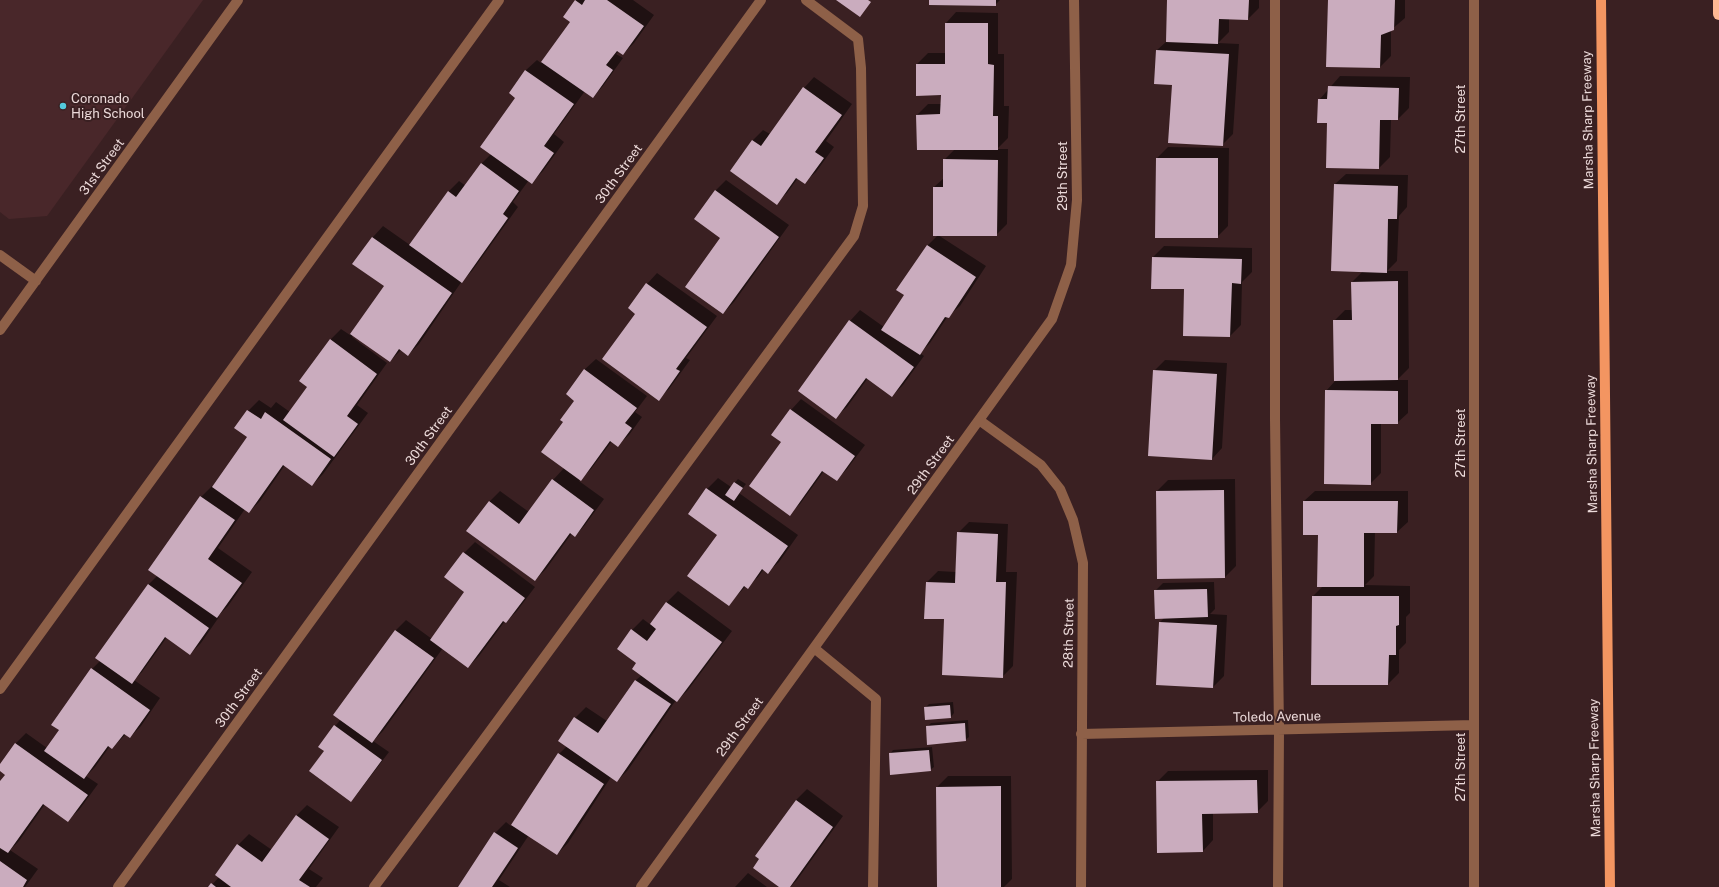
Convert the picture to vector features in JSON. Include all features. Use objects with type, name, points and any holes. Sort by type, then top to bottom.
[{"type":"highway","points":[[1719,0],[1719,14]]},
{"type":"main road","name":"Marsha Sharp Freeway","points":[[1601,0],[1610,887]]},
{"type":"street","name":"31st Street","points":[[0,330],[238,0]]},
{"type":"street","points":[[0,689],[500,0]]},
{"type":"street","name":"30th Street","points":[[118,887],[761,0]]},
{"type":"street","points":[[374,887],[854,236],[863,206],[861,68],[858,39],[806,0]]},
{"type":"street","name":"29th Street","points":[[640,887],[1052,319],[1071,264],[1077,200],[1074,0]]},
{"type":"street","points":[[1275,0],[1275,419],[1279,730],[1278,887]]},
{"type":"street","name":"27th Street","points":[[1474,0],[1474,887]]},
{"type":"street","points":[[0,255],[36,281]]},
{"type":"street","name":"28th Street","points":[[979,420],[1041,465],[1060,489],[1073,520],[1083,563],[1081,887]]},
{"type":"street","points":[[814,648],[876,699],[873,887]]},
{"type":"street","name":"Toledo Avenue","points":[[1081,734],[1474,725]]},
{"type":"shaded area","name":"Coronado High School","points":[[0,0],[203,0],[47,216],[9,219],[0,212]]},
{"type":"building","points":[[575,0],[582,5],[585,0],[607,0],[644,26],[623,55],[617,51],[606,65],[613,70],[593,98],[541,62],[570,22],[563,17]]},
{"type":"building","points":[[836,0],[868,0],[871,2],[860,17]]},
{"type":"building","points":[[929,0],[996,0],[996,6],[929,5]]},
{"type":"building","points":[[1167,0],[1249,0],[1248,20],[1219,19],[1218,44],[1166,42]]},
{"type":"building","points":[[1328,0],[1395,0],[1394,30],[1381,35],[1380,68],[1326,67]]},
{"type":"building","points":[[945,23],[988,23],[988,64],[994,65],[993,116],[998,116],[998,150],[917,150],[916,115],[940,114],[941,95],[916,96],[916,64],[945,64]]},
{"type":"building","points":[[1156,50],[1229,54],[1223,146],[1168,143],[1172,85],[1154,84]]},
{"type":"building","points":[[525,70],[574,104],[544,146],[554,153],[532,184],[480,147],[515,98],[509,93]]},
{"type":"building","points":[[1328,86],[1399,88],[1398,120],[1380,120],[1379,169],[1326,168],[1327,123],[1317,123],[1318,99],[1327,99]]},
{"type":"building","points":[[803,87],[842,115],[815,152],[824,158],[805,184],[796,178],[777,205],[730,171],[752,140],[761,146]]},
{"type":"building","points":[[1156,158],[1218,158],[1218,238],[1155,238]]},
{"type":"building","points":[[943,159],[998,160],[997,236],[933,236],[933,187],[943,187]]},
{"type":"building","points":[[481,163],[519,191],[503,214],[508,218],[462,283],[409,245],[448,191],[456,197]]},
{"type":"building","points":[[1334,184],[1398,186],[1397,219],[1388,219],[1387,273],[1331,271]]},
{"type":"building","points":[[715,190],[779,237],[723,314],[685,287],[720,238],[694,219]]},
{"type":"building","points":[[372,237],[452,293],[408,356],[399,349],[390,362],[350,334],[384,286],[352,264]]},
{"type":"building","points":[[927,245],[976,277],[949,318],[945,317],[920,355],[881,330],[904,295],[896,290]]},
{"type":"building","points":[[1152,257],[1242,259],[1241,284],[1232,283],[1230,337],[1183,336],[1184,289],[1151,289]]},
{"type":"building","points":[[1398,281],[1398,380],[1334,381],[1333,320],[1352,320],[1351,282]]},
{"type":"building","points":[[646,283],[707,327],[676,369],[680,371],[659,401],[602,359],[635,314],[628,308]]},
{"type":"building","points":[[849,320],[914,367],[892,397],[866,378],[836,419],[798,391]]},
{"type":"building","points":[[330,339],[377,374],[347,416],[358,424],[334,457],[283,420],[307,387],[299,381]]},
{"type":"building","points":[[584,369],[637,408],[625,423],[632,428],[618,447],[610,441],[581,481],[541,452],[563,422],[560,420],[574,401],[566,394]]},
{"type":"building","points":[[1153,370],[1217,374],[1212,460],[1148,456]]},
{"type":"building","points":[[1325,390],[1398,391],[1398,424],[1371,424],[1371,485],[1324,484]]},
{"type":"building","points":[[790,409],[855,456],[837,481],[822,471],[790,516],[749,486],[781,442],[771,435]]},
{"type":"building","points":[[247,410],[261,419],[265,412],[331,459],[312,486],[283,465],[249,513],[212,487],[247,437],[234,428]]},
{"type":"building","points":[[552,479],[594,510],[575,537],[570,533],[535,581],[466,531],[489,501],[519,524]]},
{"type":"building","points":[[734,482],[743,488],[734,501],[725,495]]},
{"type":"building","points":[[706,488],[788,546],[768,574],[762,569],[748,589],[744,586],[729,606],[687,576],[717,535],[688,514]]},
{"type":"building","points":[[1224,490],[1225,578],[1157,579],[1156,491]]},
{"type":"building","points":[[200,496],[235,520],[208,559],[242,583],[217,618],[148,570]]},
{"type":"building","points":[[1303,501],[1398,501],[1397,533],[1364,533],[1364,587],[1317,587],[1318,535],[1303,535]]},
{"type":"building","points":[[957,532],[998,534],[996,582],[1006,582],[1003,678],[942,675],[944,619],[924,619],[926,582],[955,583]]},
{"type":"building","points":[[463,552],[525,598],[506,623],[503,621],[468,668],[430,640],[464,592],[444,577]]},
{"type":"building","points":[[148,584],[209,628],[190,655],[165,637],[132,684],[95,658]]},
{"type":"building","points":[[1207,589],[1208,617],[1155,619],[1154,590]]},
{"type":"building","points":[[1312,596],[1399,596],[1399,625],[1396,626],[1396,655],[1389,655],[1388,685],[1311,685]]},
{"type":"building","points":[[666,602],[722,642],[677,702],[632,669],[636,663],[617,649],[631,629],[647,641],[656,629],[650,624]]},
{"type":"building","points":[[1159,622],[1217,625],[1213,688],[1156,685]]},
{"type":"building","points":[[395,630],[434,658],[372,743],[333,715]]},
{"type":"building","points":[[91,668],[150,710],[130,738],[124,734],[112,749],[108,746],[84,779],[44,751],[59,730],[51,725]]},
{"type":"building","points":[[635,680],[671,704],[617,782],[558,741],[574,717],[598,733]]},
{"type":"building","points":[[950,705],[951,718],[925,720],[924,707]]},
{"type":"building","points":[[965,723],[966,741],[927,745],[926,726]]},
{"type":"building","points":[[334,725],[382,760],[351,802],[309,771],[324,751],[318,747]]},
{"type":"building","points":[[15,743],[88,795],[68,822],[43,804],[8,853],[0,848],[0,781],[5,775],[0,771],[0,764]]},
{"type":"building","points":[[929,750],[931,771],[890,775],[889,753]]},
{"type":"building","points":[[558,753],[604,784],[557,855],[511,825]]},
{"type":"building","points":[[1257,780],[1258,813],[1202,814],[1203,852],[1157,853],[1156,781]]},
{"type":"building","points":[[1001,786],[1001,887],[937,887],[936,787]]},
{"type":"building","points":[[796,800],[833,827],[790,887],[779,887],[753,868],[759,859],[755,856]]},
{"type":"building","points":[[296,815],[329,839],[299,880],[310,887],[231,887],[215,875],[237,844],[262,862]]},
{"type":"building","points":[[494,832],[518,848],[492,887],[458,887]]},
{"type":"building","points":[[0,861],[27,880],[23,887],[0,887]]},
{"type":"building","points":[[211,883],[216,887],[208,887]]},
{"type":"place","name":"Coronado High School","points":[[63,106]]}]
